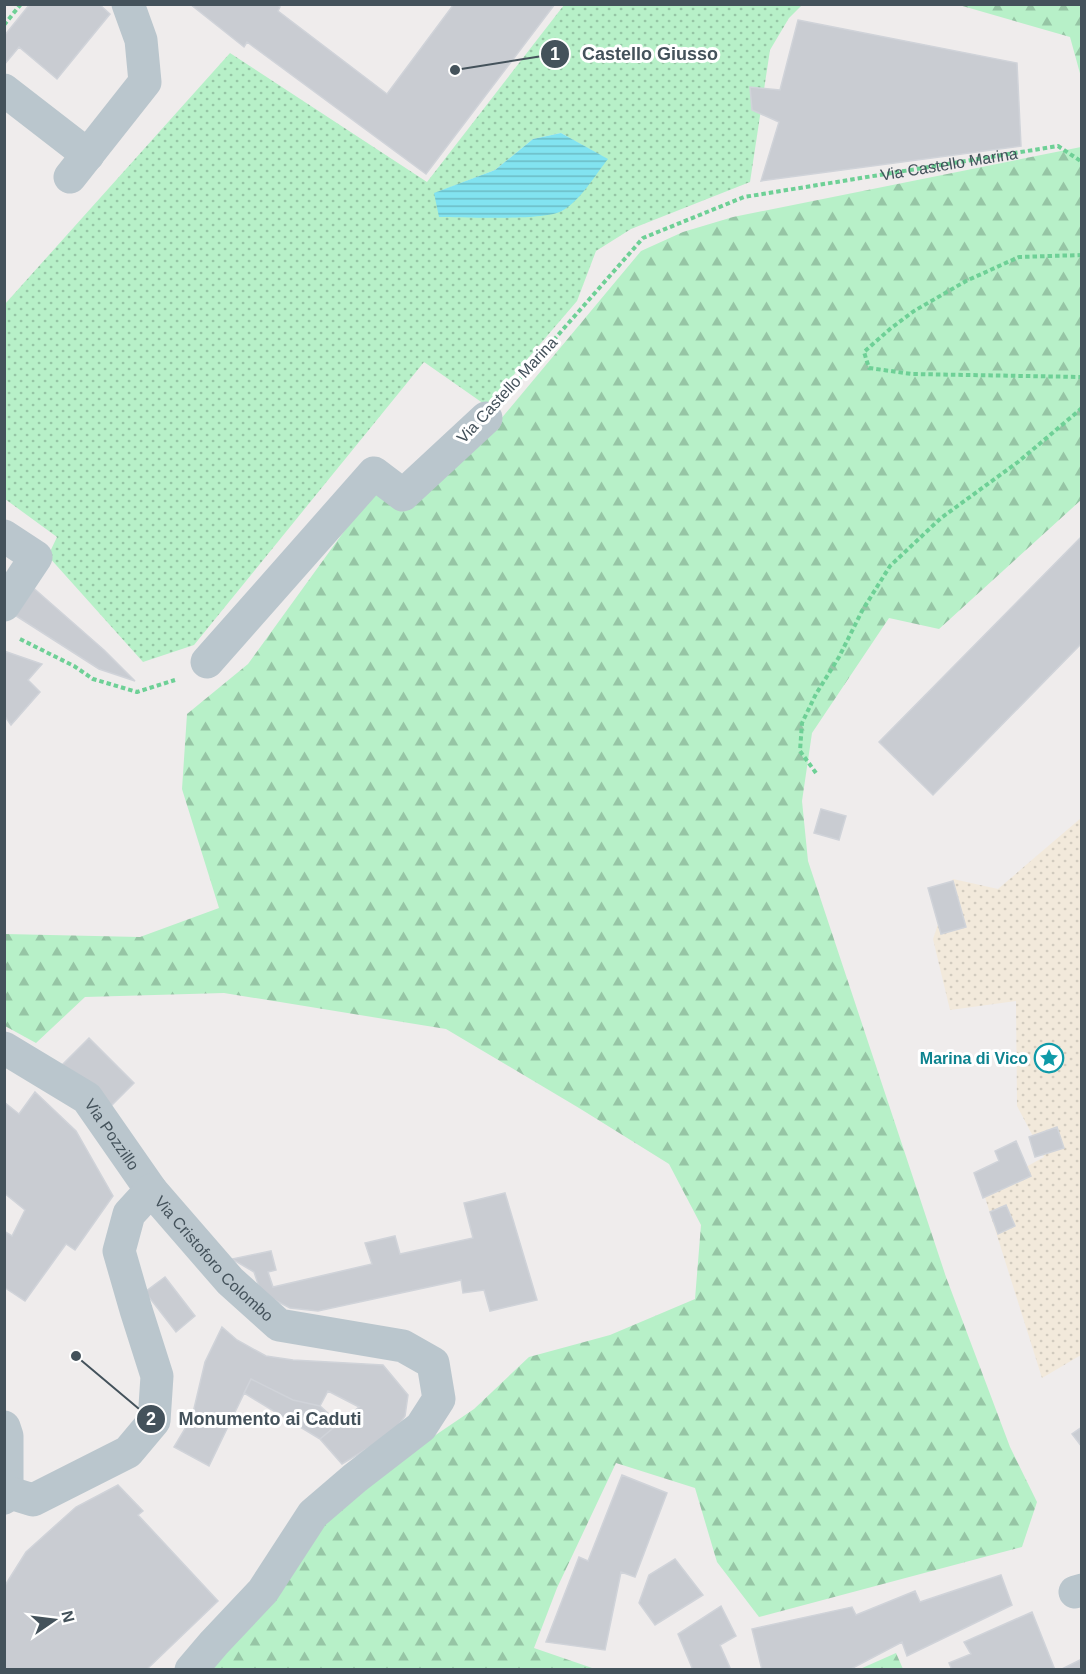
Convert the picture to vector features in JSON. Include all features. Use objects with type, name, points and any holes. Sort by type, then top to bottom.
[{"type":"street","points":[[4,90],[79,166],[145,82],[141,40],[128,4]]},
{"type":"street","name":"Via Castello Marina","points":[[207,662],[374,472],[403,495],[486,418]]},
{"type":"street","points":[[4,536],[36,557],[4,605]]},
{"type":"street","name":"Via Pozzillo","points":[[4,1048],[87,1098],[151,1190]]},
{"type":"street","name":"Via Cristoforo Colombo","points":[[6,1495],[33,1500],[128,1452],[154,1421],[158,1376],[119,1251],[129,1214],[151,1190],[230,1281],[279,1325],[403,1346],[433,1363],[439,1400],[421,1427],[313,1514],[263,1591],[191,1670]]},
{"type":"street","points":[[4,1427],[7,1436],[6,1495]]},
{"type":"path","points":[[4,25],[21,4]]},
{"type":"path","name":"Via Castello Marina","points":[[486,418],[643,238],[744,196],[1058,146],[1082,162]]},
{"type":"path","points":[[1082,255],[1019,257],[966,281],[914,311],[864,352],[869,368],[912,374],[1082,377]]},
{"type":"path","points":[[816,773],[800,751],[802,723],[862,611],[890,566],[941,518],[1018,462],[1082,408]]},
{"type":"path","points":[[14,637],[74,666],[93,679],[137,692],[171,683],[207,662]]},
{"type":"green space","points":[[564,5],[802,5],[789,18],[770,50],[750,182],[631,229],[596,251],[577,301],[487,406],[424,362],[194,645],[143,662],[48,556],[57,537],[5,499],[5,304],[230,53],[427,182]],"holes":[[[561,133],[607,159],[576,199],[562,211],[435,193],[495,170],[533,139]]]},
{"type":"green space","points":[[959,5],[1081,5],[1081,77],[1070,37]]},
{"type":"green space","points":[[1081,147],[1081,500],[939,629],[889,618],[812,733],[802,801],[808,861],[946,1277],[1010,1447],[1037,1502],[1022,1547],[759,1617],[717,1562],[695,1488],[616,1463],[557,1588],[534,1648],[595,1669],[213,1669],[312,1539],[359,1487],[474,1409],[529,1357],[610,1335],[695,1299],[701,1225],[669,1164],[446,1029],[224,993],[85,997],[36,1043],[5,1026],[5,934],[140,937],[219,908],[182,789],[187,714],[248,664],[374,490],[480,444],[641,251],[683,232],[733,217]]},
{"type":"green space","points":[[896,1653],[903,1669],[860,1669]]},
{"type":"sand","name":"Marina di Vico","points":[[1081,818],[1081,1355],[1042,1378],[983,1191],[1044,1157],[1017,1106],[1016,1001],[950,1010],[933,939],[953,879],[998,889]]},
{"type":"water","points":[[561,133],[608,159],[581,194],[562,211],[539,216],[503,218],[439,217],[434,193],[495,170],[533,139]]},
{"type":"building","points":[[30,4],[99,4],[110,14],[57,79],[19,47],[4,65],[4,36]]},
{"type":"building","points":[[190,4],[277,4],[280,7],[278,11],[387,94],[454,4],[555,4],[426,174],[247,42],[244,47]]},
{"type":"building","points":[[798,20],[1017,63],[1021,146],[761,181],[779,122],[752,110],[750,87],[780,90]]},
{"type":"building","points":[[1082,536],[1082,643],[933,795],[879,742]]},
{"type":"building","points":[[30,585],[104,650],[135,681],[99,669],[10,612]]},
{"type":"building","points":[[4,651],[42,664],[28,680],[40,692],[11,725],[4,715]]},
{"type":"building","points":[[821,809],[846,816],[839,840],[814,833]]},
{"type":"building","points":[[953,881],[966,927],[941,934],[928,888]]},
{"type":"building","points":[[89,1038],[134,1083],[105,1112],[60,1067]]},
{"type":"building","points":[[35,1092],[76,1131],[113,1196],[75,1250],[66,1244],[25,1301],[4,1287],[4,1231],[12,1236],[25,1210],[4,1193],[4,1102],[19,1114]]},
{"type":"building","points":[[1057,1127],[1064,1148],[1035,1157],[1029,1137]]},
{"type":"building","points":[[1016,1141],[1031,1176],[983,1198],[974,1173],[999,1161],[995,1151]]},
{"type":"building","points":[[505,1193],[537,1300],[490,1311],[484,1290],[463,1293],[461,1280],[318,1311],[290,1308],[261,1293],[254,1272],[232,1259],[271,1251],[276,1270],[268,1272],[273,1287],[372,1264],[365,1243],[395,1236],[400,1254],[473,1238],[464,1203]]},
{"type":"building","points":[[1006,1205],[1015,1226],[998,1234],[990,1212]]},
{"type":"building","points":[[165,1277],[195,1316],[176,1332],[145,1292]]},
{"type":"building","points":[[222,1327],[237,1340],[266,1356],[293,1360],[383,1365],[408,1395],[405,1416],[393,1433],[342,1464],[320,1439],[359,1407],[328,1391],[320,1406],[293,1400],[251,1379],[209,1466],[174,1447],[192,1417],[205,1362]]},
{"type":"building","points":[[251,1379],[293,1400],[320,1406],[339,1423],[320,1439],[244,1393]]},
{"type":"building","points":[[1082,1427],[1082,1447],[1072,1434]]},
{"type":"building","points":[[622,1475],[667,1493],[635,1577],[621,1572],[605,1650],[546,1642],[579,1557],[588,1561]]},
{"type":"building","points":[[118,1485],[143,1511],[138,1515],[218,1601],[146,1670],[4,1670],[4,1587],[26,1552],[76,1507]]},
{"type":"building","points":[[675,1559],[703,1595],[655,1625],[639,1603],[649,1575]]},
{"type":"building","points":[[1001,1575],[1012,1605],[907,1656],[902,1642],[849,1670],[762,1670],[752,1629],[852,1607],[856,1615],[915,1591],[920,1602]]},
{"type":"building","points":[[721,1606],[736,1636],[720,1645],[731,1670],[693,1670],[678,1634]]},
{"type":"building","points":[[1032,1612],[1055,1670],[952,1670],[949,1663],[971,1654],[964,1642]]},
{"type":"building","points":[[1082,1659],[1082,1670],[1060,1670]]},
{"type":"place","name":"Castello Giusso","points":[[455,70]]},
{"type":"place","name":"Marina di Vico","points":[[1049,1058]]},
{"type":"place","name":"Monumento ai Caduti","points":[[76,1356]]}]
